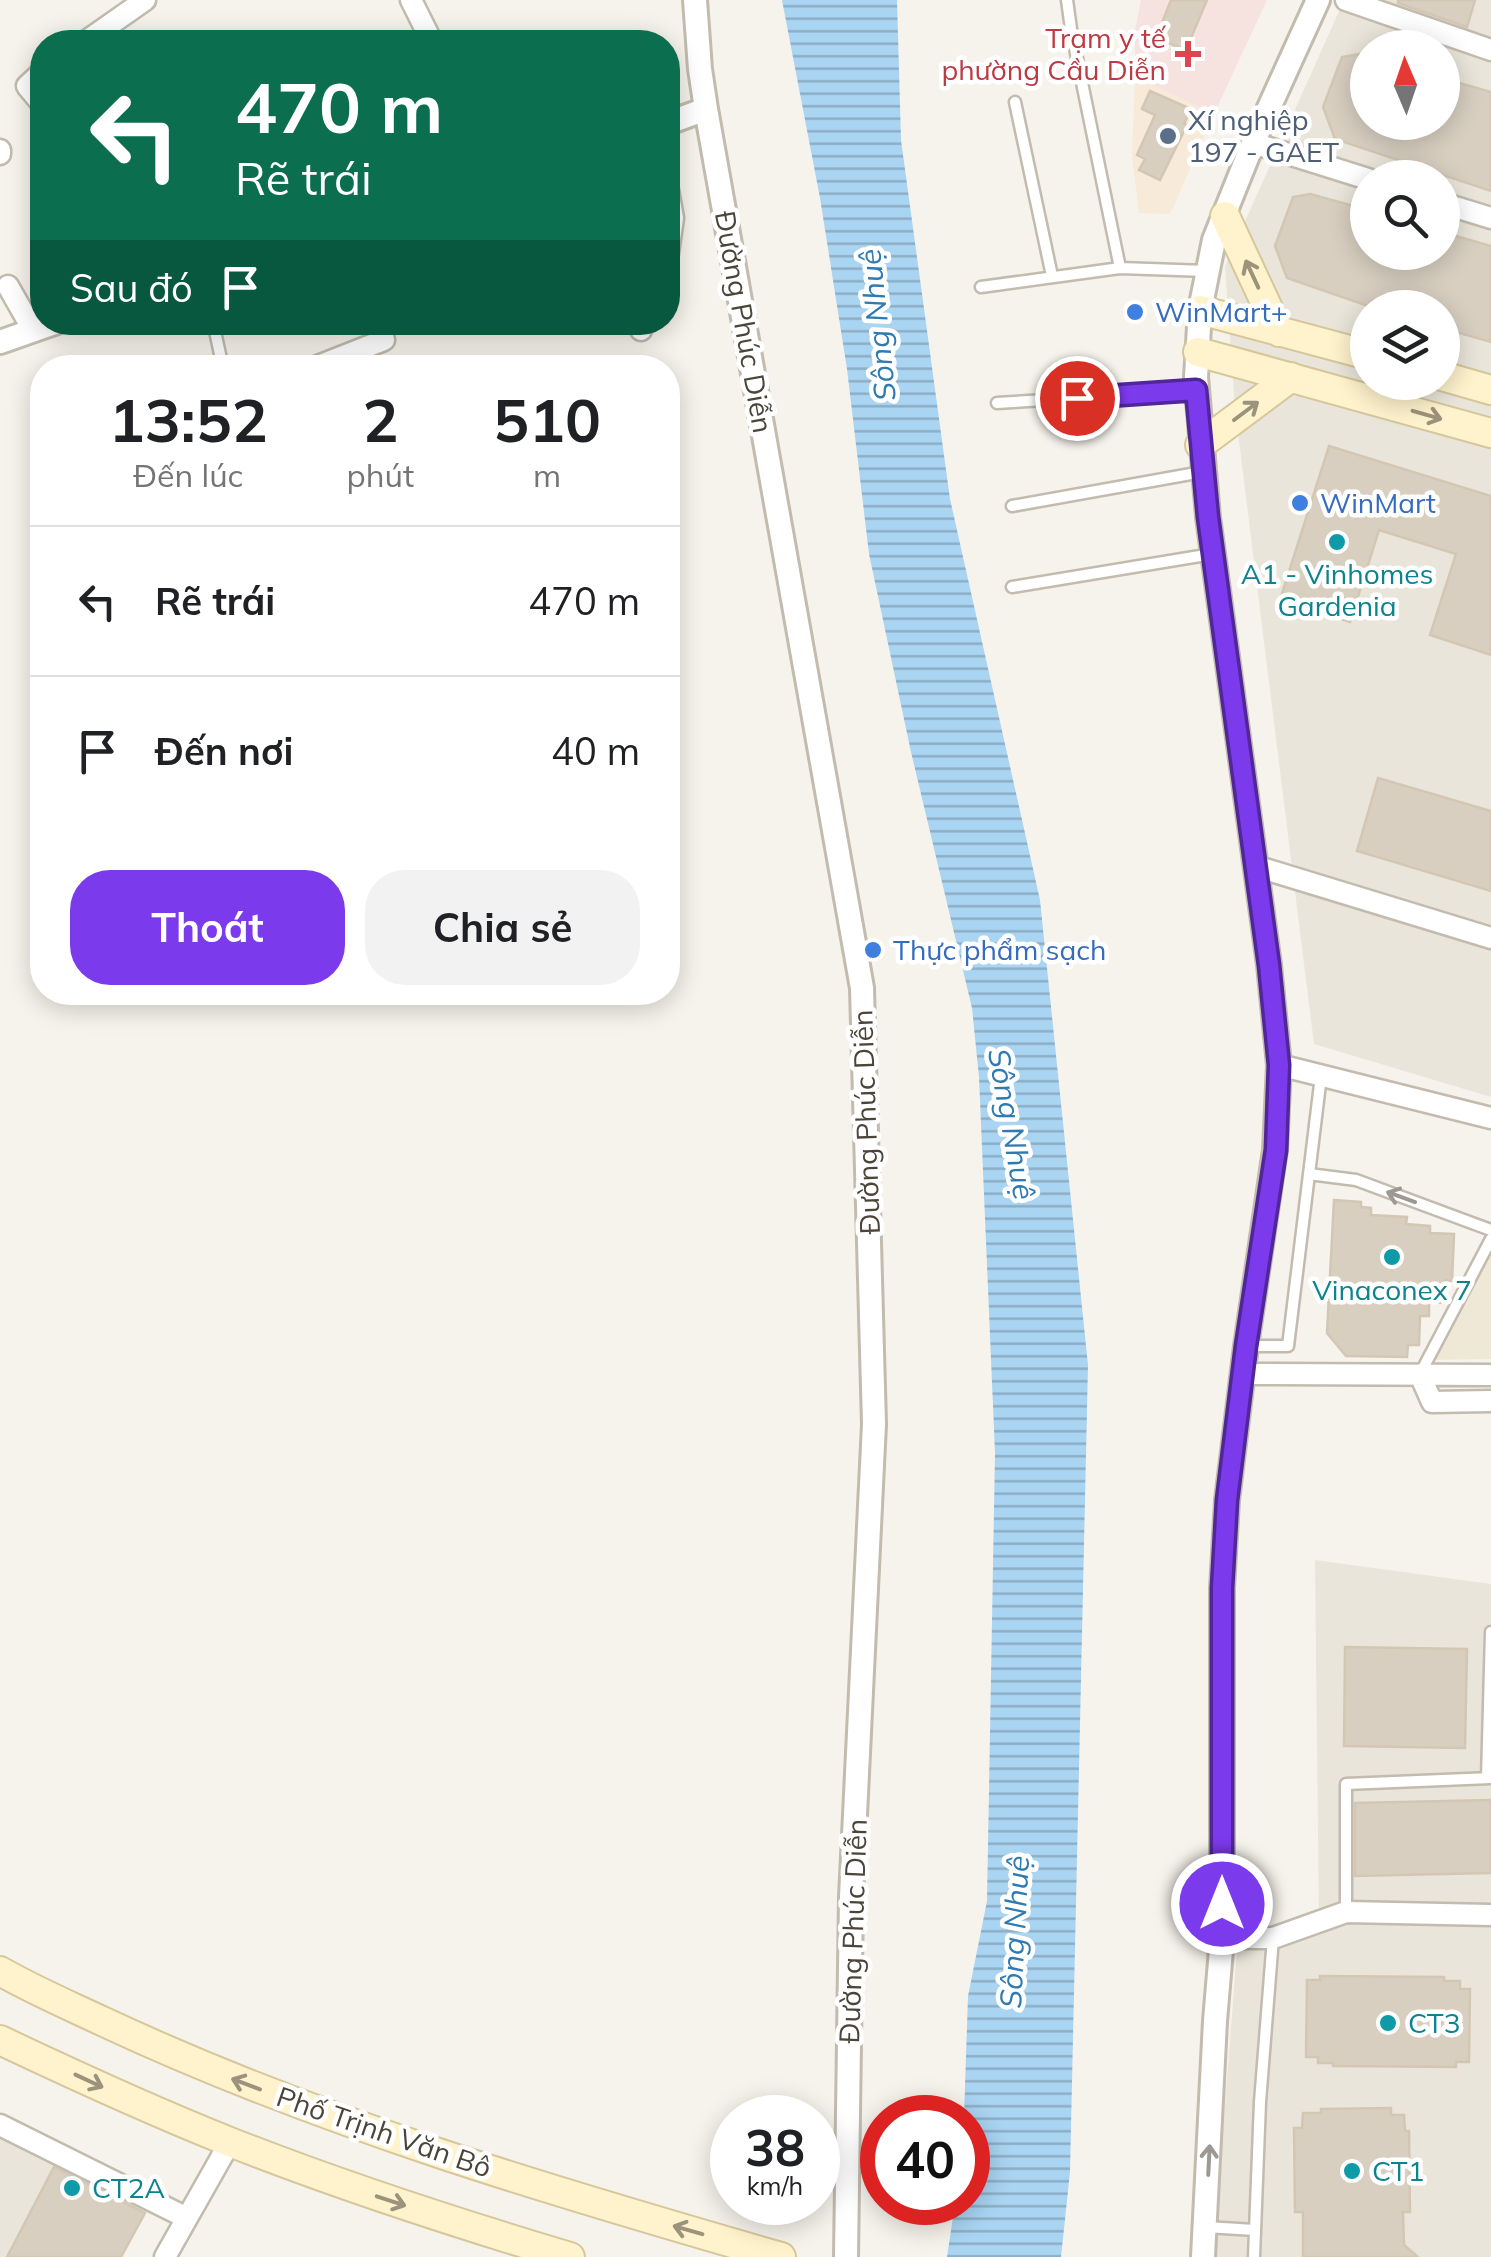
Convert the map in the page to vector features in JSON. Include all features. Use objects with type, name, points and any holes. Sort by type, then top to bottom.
[{"type":"main road","points":[[1225,216],[1279,332]]},
{"type":"main road","points":[[1200,310],[1350,351]]},
{"type":"main road","points":[[1198,352],[1491,433]]},
{"type":"main road","points":[[1202,459],[1291,377]]},
{"type":"main road","points":[[1460,381],[1491,390]]},
{"type":"main road","name":"Phố Trịnh Văn Bô","points":[[0,1971],[243,2083],[587,2201],[781,2257]]},
{"type":"main road","points":[[0,2040],[230,2142],[367,2193],[570,2257]]},
{"type":"street","points":[[102,30],[144,0]]},
{"type":"street","points":[[412,0],[426,30]]},
{"type":"street","name":"Đường Phúc Diễn","points":[[695,0],[706,110],[862,988],[874,1424],[851,1897],[846,2257]]},
{"type":"street","points":[[1203,2257],[1222,1938],[1222,1588],[1227,1500],[1276,1150],[1279,1065],[1202,459],[1196,390],[1200,310],[1214,240],[1318,0]]},
{"type":"street","points":[[1346,0],[1491,50]]},
{"type":"street","points":[[680,119],[706,110]]},
{"type":"street","points":[[1253,143],[1350,173]]},
{"type":"street","points":[[1460,209],[1491,218]]},
{"type":"street","points":[[8,286],[30,325]]},
{"type":"street","points":[[2,338],[30,331]]},
{"type":"street","points":[[345,355],[384,340],[383,335]]},
{"type":"street","points":[[1255,866],[1491,938]]},
{"type":"street","points":[[1279,1065],[1491,1118]]},
{"type":"street","points":[[1242,1374],[1491,1375]]},
{"type":"street","points":[[1420,1374],[1432,1402],[1491,1401]]},
{"type":"street","points":[[1222,1938],[1274,1938],[1346,1912],[1491,1915]]},
{"type":"street","points":[[0,2125],[187,2218]]},
{"type":"street","points":[[165,2257],[230,2142]]},
{"type":"lane","points":[[1067,0],[1120,268]]},
{"type":"lane","points":[[1015,102],[1052,276]]},
{"type":"lane","points":[[981,287],[1120,268],[1207,271]]},
{"type":"lane","points":[[997,402],[1196,390]]},
{"type":"lane","points":[[1012,506],[1202,459]]},
{"type":"lane","points":[[1012,587],[1213,554]]},
{"type":"lane","points":[[1291,1376],[1288,1346],[1321,1076]]},
{"type":"lane","points":[[1309,1174],[1356,1180],[1491,1230]]},
{"type":"lane","points":[[1420,1374],[1491,1238]]},
{"type":"lane","points":[[1246,1346],[1288,1346]]},
{"type":"lane","points":[[1346,1912],[1346,1784],[1489,1778],[1491,1632]]},
{"type":"lane","points":[[1254,2257],[1260,2102],[1274,1938]]},
{"type":"lane","points":[[1206,2227],[1255,2230]]},
{"type":"shaded area","name":"Trạm y tế phường Cầu Diễn","points":[[1141,0],[1267,0],[1214,114],[1135,77],[1135,30]]},
{"type":"shaded area","points":[[1344,0],[1491,0],[1491,1097],[1314,1044],[1235,409],[1225,266]]},
{"type":"shaded area","name":"Xí nghiệp 197 - GAET","points":[[1135,77],[1214,114],[1170,214],[1139,213],[1132,157]]},
{"type":"shaded area","points":[[1491,1244],[1491,1359],[1430,1360]]},
{"type":"shaded area","points":[[1315,1560],[1491,1584],[1491,2257],[1213,2257],[1239,1925],[1319,1926]]},
{"type":"shaded area","name":"CT2A","points":[[0,2137],[146,2211],[121,2257],[0,2257]]},
{"type":"water","name":"Sông Nhuệ","points":[[782,0],[897,0],[901,140],[950,499],[1040,900],[1088,1365],[1070,2172],[1061,2257],[947,2257],[952,2225],[990,2225],[990,2095],[965,2095],[968,1996],[987,1901],[995,1453],[979,1077],[972,1008],[869,554],[847,369],[820,198]]},
{"type":"building","points":[[1171,0],[1207,0],[1186,50],[1156,38]]},
{"type":"building","points":[[1398,0],[1475,0],[1467,27]]},
{"type":"building","points":[[1350,56],[1350,140],[1460,140],[1460,83],[1491,92],[1491,191],[1460,181],[1460,160],[1398,160],[1335,139],[1323,107],[1342,57]]},
{"type":"building","points":[[1150,91],[1191,109],[1160,180],[1139,170],[1145,159],[1137,155],[1155,115],[1142,109]]},
{"type":"building","points":[[1310,194],[1350,205],[1350,270],[1460,270],[1460,237],[1491,246],[1491,342],[1460,333],[1460,290],[1350,290],[1350,300],[1287,278],[1275,246],[1293,197]]},
{"type":"building","name":"A1 - Vinhomes Gardenia","points":[[1329,446],[1491,496],[1491,655],[1430,635],[1456,554],[1379,530],[1350,622],[1280,600]]},
{"type":"building","points":[[1378,778],[1491,811],[1491,891],[1357,851]]},
{"type":"building","name":"Vinaconex 7","points":[[1334,1200],[1361,1202],[1361,1207],[1371,1208],[1371,1215],[1407,1217],[1406,1224],[1430,1226],[1430,1233],[1454,1234],[1452,1281],[1445,1280],[1444,1303],[1429,1302],[1429,1316],[1420,1316],[1419,1345],[1408,1345],[1407,1357],[1346,1356],[1327,1333]]},
{"type":"building","points":[[1345,1647],[1467,1649],[1465,1748],[1344,1746]]},
{"type":"building","points":[[1491,1800],[1491,1873],[1355,1876],[1355,1803]]},
{"type":"building","name":"CT3","points":[[1320,1976],[1444,1977],[1444,1981],[1460,1981],[1460,1989],[1470,1989],[1469,2062],[1456,2062],[1456,2067],[1333,2066],[1318,2063],[1318,2057],[1306,2057],[1307,1980],[1320,1980]]},
{"type":"building","name":"CT1","points":[[1391,2108],[1391,2115],[1404,2115],[1405,2131],[1409,2131],[1410,2212],[1403,2212],[1404,2245],[1418,2257],[1303,2257],[1303,2212],[1295,2212],[1294,2128],[1302,2128],[1303,2113],[1321,2113],[1321,2109]]},
{"type":"building","name":"CT2A","points":[[54,2167],[145,2213],[121,2257],[7,2257]]},
{"type":"place","name":"Trạm y tế phường Cầu Diễn","points":[[1188,54]]},
{"type":"place","name":"Xí nghiệp 197 - GAET","points":[[1168,136]]},
{"type":"place","name":"WinMart+","points":[[1135,312]]},
{"type":"place","name":"WinMart","points":[[1300,503]]},
{"type":"place","name":"A1 - Vinhomes Gardenia","points":[[1337,542]]},
{"type":"place","name":"Thực phẩm sạch","points":[[873,950]]},
{"type":"place","name":"Vinaconex 7","points":[[1392,1257]]},
{"type":"place","name":"CT3","points":[[1388,2023]]},
{"type":"place","name":"CT1","points":[[1352,2171]]},
{"type":"place","name":"CT2A","points":[[72,2188]]},
{"type":"route","points":[[1077,398],[1196,390],[1208,517],[1279,1065],[1276,1150],[1227,1500],[1222,1588],[1222,1904]]}]
